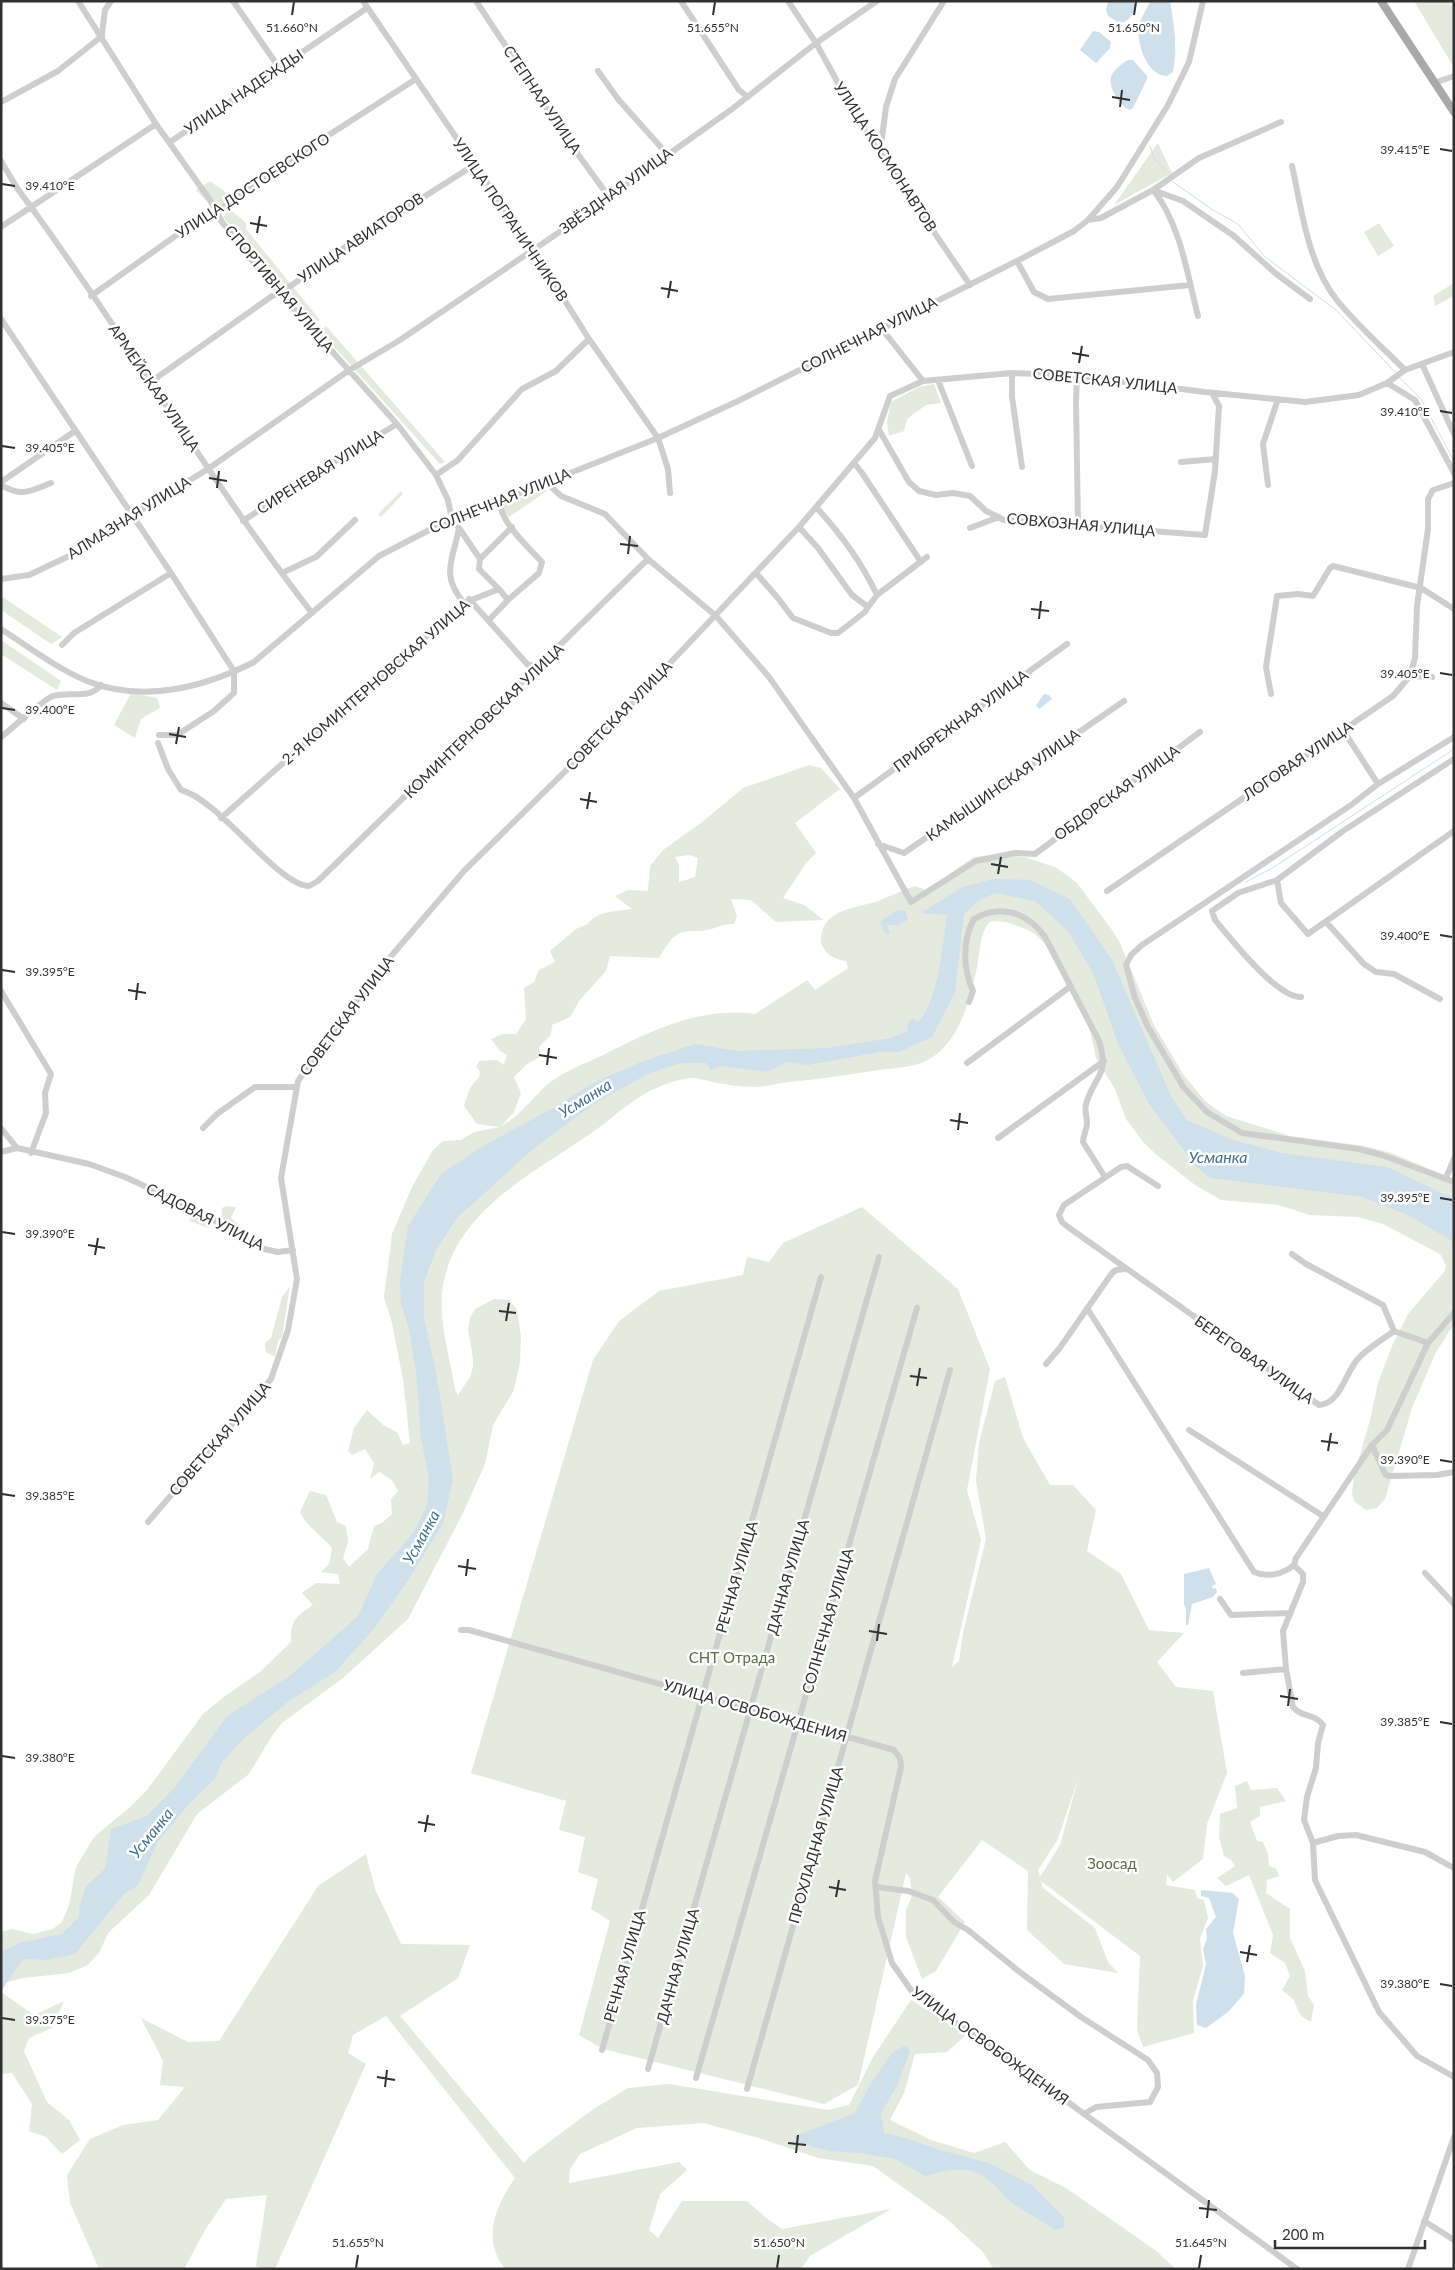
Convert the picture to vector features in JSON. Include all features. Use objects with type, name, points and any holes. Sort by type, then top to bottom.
[{"type":"main road","points":[[1381,1],[1454,112]]},
{"type":"street","name":"СПОРТИВНАЯ УЛИЦА","points":[[78,1],[102,36],[156,124],[210,200],[215,211],[262,273],[397,424],[436,475],[448,500],[452,520]]},
{"type":"street","points":[[1,102],[58,70],[102,36],[105,10],[111,1]]},
{"type":"street","points":[[233,1],[280,69]]},
{"type":"street","name":"УЛИЦА ПОГРАНИЧНИКОВ","points":[[363,1],[533,250],[589,339],[658,438],[668,469],[670,493]]},
{"type":"street","name":"СТЕПНАЯ УЛИЦА","points":[[476,1],[609,197]]},
{"type":"street","points":[[681,1],[739,90],[748,97]]},
{"type":"street","name":"УЛИЦА КОСМОНАВТОВ","points":[[788,1],[816,43],[863,128],[970,285]]},
{"type":"street","name":"ЗВЁЗДНАЯ УЛИЦА","points":[[348,371],[400,340],[609,197],[748,97],[816,43],[877,1]]},
{"type":"street","points":[[880,153],[886,107],[895,79],[944,1]]},
{"type":"street","name":"СОЛНЕЧНАЯ УЛИЦА","points":[[1,629],[53,663],[85,680],[101,686],[148,692],[195,686],[234,672],[254,662],[379,556],[418,534],[658,438],[738,401],[1017,261],[1066,235],[1088,220],[1107,201],[1127,172],[1177,89],[1192,53],[1203,1]]},
{"type":"street","name":"УЛИЦА НАДЕЖДЫ","points":[[170,142],[280,69],[367,8]]},
{"type":"street","points":[[598,71],[624,106],[667,154]]},
{"type":"street","points":[[1434,83],[1454,76]]},
{"type":"street","name":"УЛИЦА ДОСТОЕВСКОГО","points":[[91,296],[195,222],[215,211],[279,167],[416,79]]},
{"type":"street","name":"СОЛНЕЧНАЯ УЛИЦА","points":[[1088,220],[1101,218],[1153,190],[1199,158],[1281,122]]},
{"type":"street","points":[[1,227],[156,124]]},
{"type":"street","name":"АРМЕЙСКАЯ УЛИЦА","points":[[1,161],[91,296],[152,381],[243,521],[312,613]]},
{"type":"street","name":"УЛИЦА АВИАТОРОВ","points":[[152,381],[339,251],[474,165]]},
{"type":"street","points":[[1292,166],[1305,228],[1318,268],[1336,298],[1405,370]]},
{"type":"street","points":[[1153,190],[1163,202],[1181,245],[1198,316]]},
{"type":"street","points":[[1153,190],[1183,201],[1234,236],[1276,273],[1310,299]]},
{"type":"street","points":[[1017,261],[1034,292],[1048,299],[1190,285]]},
{"type":"street","points":[[1,319],[171,573],[234,672],[234,693],[214,711],[177,734],[159,735]]},
{"type":"street","points":[[882,328],[923,381]]},
{"type":"street","points":[[436,475],[458,460],[522,389],[556,372],[589,339]]},
{"type":"street","name":"СОВЕТСКАЯ УЛИЦА","points":[[148,1522],[271,1379],[288,1330],[297,1279],[282,1178],[298,1081],[375,975],[464,871],[585,751],[799,527],[875,438],[890,396],[923,381],[1012,373],[1077,376],[1305,402],[1359,395],[1387,383],[1405,370],[1454,352]]},
{"type":"street","points":[[1422,364],[1454,434]]},
{"type":"street","name":"АЛМАЗНАЯ УЛИЦА","points":[[1,579],[29,575],[86,548],[136,513],[208,469],[348,371]]},
{"type":"street","points":[[1012,373],[1012,397],[1022,467]]},
{"type":"street","points":[[1077,376],[1078,525]]},
{"type":"street","points":[[938,380],[972,466]]},
{"type":"street","points":[[1387,383],[1415,400],[1454,473]]},
{"type":"street","points":[[1212,392],[1219,406]]},
{"type":"street","points":[[1181,462],[1216,459],[1219,406],[1225,394]]},
{"type":"street","points":[[1268,484],[1263,444],[1278,399]]},
{"type":"street","name":"СИРЕНЕВАЯ УЛИЦА","points":[[243,521],[304,480],[397,424]]},
{"type":"street","name":"СОВХОЗНАЯ УЛИЦА","points":[[879,430],[909,482],[919,491],[936,495],[953,493],[970,496],[986,511],[1004,520],[1205,535],[1216,459]]},
{"type":"street","points":[[51,483],[21,494],[12,492],[1,484],[75,431]]},
{"type":"street","points":[[854,463],[921,562]]},
{"type":"street","points":[[547,483],[561,496],[605,514],[648,559],[716,616],[770,677],[854,798],[878,844]]},
{"type":"street","name":"ЛОГОВАЯ УЛИЦА","points":[[1107,891],[1393,696],[1410,676],[1415,658],[1417,606],[1428,528],[1428,499],[1433,490],[1454,483]]},
{"type":"street","points":[[489,620],[508,600],[539,573],[542,562],[512,528],[500,510],[500,502]]},
{"type":"street","points":[[816,507],[830,522],[866,573],[878,594]]},
{"type":"street","points":[[984,523],[986,511]]},
{"type":"street","points":[[970,528],[999,517]]},
{"type":"street","points":[[282,573],[316,556],[355,520]]},
{"type":"street","points":[[452,520],[480,559],[479,569],[508,600]]},
{"type":"street","points":[[799,527],[818,548],[852,595],[868,607]]},
{"type":"street","points":[[459,528],[450,580],[454,591],[489,620],[510,648],[528,664],[540,666]]},
{"type":"street","points":[[480,559],[512,528]]},
{"type":"street","points":[[756,573],[778,597],[793,618],[831,633],[838,633],[865,612],[878,594],[928,557]]},
{"type":"street","name":"КОМИНТЕРНОВСКАЯ УЛИЦА","points":[[221,818],[243,835],[292,881],[303,886],[309,886],[318,881],[648,559]]},
{"type":"street","points":[[1271,694],[1266,667],[1277,596],[1298,594],[1312,596],[1326,573],[1333,566],[1421,588],[1454,609]]},
{"type":"street","points":[[62,645],[74,633],[171,573]]},
{"type":"street","name":"2-Я КОМИНТЕРНОВСКАЯ УЛИЦА","points":[[221,818],[466,601],[498,589]]},
{"type":"street","name":"ПРИБРЕЖНАЯ УЛИЦА","points":[[854,798],[1067,644]]},
{"type":"street","points":[[1410,676],[1432,677]]},
{"type":"street","points":[[1,737],[52,696],[84,694],[98,690],[101,686]]},
{"type":"street","name":"КАМЫШИНСКАЯ УЛИЦА","points":[[878,844],[904,853],[1124,700]]},
{"type":"street","points":[[1,703],[24,719]]},
{"type":"street","points":[[1343,730],[1378,784]]},
{"type":"street","name":"ОБДОРСКАЯ УЛИЦА","points":[[878,844],[911,902],[976,862],[1015,853],[1034,854],[1200,732]]},
{"type":"street","points":[[1454,737],[1378,784],[1352,805],[1142,945],[1131,955],[1126,965],[1135,998],[1148,1027],[1184,1088],[1207,1112],[1242,1132],[1359,1149],[1454,1182]]},
{"type":"street","points":[[158,743],[168,769],[181,790],[194,794],[221,818]]},
{"type":"street","points":[[1301,997],[1294,997],[1277,986],[1253,964],[1215,920],[1212,911],[1238,893],[1277,880],[1343,831],[1454,759]]},
{"type":"street","points":[[1277,880],[1281,903],[1308,934],[1454,830]]},
{"type":"street","points":[[969,1002],[973,991],[968,981],[965,962],[969,928],[974,918],[994,910],[1024,916],[1036,924],[1045,937],[1099,1041],[1104,1061],[1100,1076],[1086,1104],[1087,1123],[1083,1142],[1105,1177]]},
{"type":"street","points":[[1326,923],[1364,964],[1376,972],[1394,974],[1440,998]]},
{"type":"street","points":[[966,1063],[1071,986]]},
{"type":"street","points":[[1,991],[51,1074],[45,1093],[46,1113],[31,1153]]},
{"type":"street","points":[[998,1138],[1104,1061]]},
{"type":"street","points":[[203,1128],[217,1114],[255,1087],[296,1087]]},
{"type":"street","points":[[1,1128],[17,1148],[1,1152]]},
{"type":"street","name":"САДОВАЯ УЛИЦА","points":[[17,1148],[31,1153],[89,1164],[126,1177],[194,1209],[264,1249],[278,1252],[293,1250]]},
{"type":"street","points":[[1446,1178],[1454,1159]]},
{"type":"street","points":[[1126,1269],[1068,1228],[1059,1215],[1064,1204],[1120,1167],[1127,1166],[1158,1186]]},
{"type":"street","points":[[1292,1254],[1306,1264],[1383,1305],[1394,1332],[1428,1343]]},
{"type":"street","name":"ДАЧНАЯ УЛИЦА","points":[[648,2070],[879,1257]]},
{"type":"street","points":[[1046,1364],[1059,1349],[1112,1273],[1116,1270],[1126,1269]]},
{"type":"street","name":"БЕРЕГОВАЯ УЛИЦА","points":[[1126,1269],[1318,1405],[1325,1405],[1332,1400],[1357,1360],[1394,1332]]},
{"type":"street","name":"РЕЧНАЯ УЛИЦА","points":[[602,2050],[821,1277]]},
{"type":"street","name":"СОЛНЕЧНАЯ УЛИЦА","points":[[696,2078],[917,1308]]},
{"type":"street","points":[[1087,1308],[1254,1572],[1260,1574],[1286,1572],[1294,1565],[1296,1558],[1323,1516],[1372,1445],[1387,1430],[1428,1343],[1454,1313]]},
{"type":"street","name":"ПРОХЛАДНАЯ УЛИЦА","points":[[746,2089],[950,1370]]},
{"type":"street","points":[[1189,1430],[1323,1516]]},
{"type":"street","points":[[1372,1445],[1385,1474],[1390,1476],[1438,1475],[1454,1472]]},
{"type":"street","points":[[1294,1565],[1303,1574],[1303,1582],[1283,1631],[1286,1669],[1293,1707],[1299,1712],[1319,1718],[1324,1726],[1318,1743],[1316,1768],[1307,1797],[1304,1820],[1313,1843],[1315,1880],[1379,2012],[1417,2056],[1454,2077]]},
{"type":"street","points":[[1425,1573],[1454,1604]]},
{"type":"street","points":[[1220,1599],[1231,1615],[1289,1613]]},
{"type":"street","name":"УЛИЦА ОСВОБОЖДЕНИЯ","points":[[461,1630],[469,1630],[894,1750],[900,1758],[901,1767],[875,1881],[878,1917],[892,1963],[913,1993],[1084,2114],[1297,2269]]},
{"type":"street","points":[[1242,1673],[1286,1669]]},
{"type":"street","points":[[1313,1843],[1338,1836],[1356,1835],[1425,1852],[1454,1868]]},
{"type":"street","points":[[876,1887],[908,1891],[933,1900],[954,1922],[968,1930],[1021,1973],[1081,2017],[1148,2060],[1157,2073],[1158,2087],[1150,2102],[1096,2107],[1084,2114]]},
{"type":"street","points":[[1408,2269],[1454,2137]]},
{"type":"street","points":[[1424,2221],[1454,2240]]},
{"type":"green space","points":[[1414,1],[1454,1],[1453,66]]},
{"type":"green space","points":[[1158,143],[1172,173],[1114,205]]},
{"type":"green space","points":[[210,181],[232,197],[232,202],[214,209],[196,190]]},
{"type":"green space","points":[[230,209],[246,223],[246,229],[320,320],[313,324],[223,217]]},
{"type":"green space","points":[[1379,223],[1394,246],[1378,256],[1364,232]]},
{"type":"green space","points":[[1454,283],[1454,296],[1435,306],[1433,296]]},
{"type":"green space","points":[[326,326],[445,462],[440,464],[320,331]]},
{"type":"green space","points":[[934,384],[941,403],[926,405],[907,419],[904,431],[889,436],[887,422],[891,402],[919,387]]},
{"type":"green space","points":[[544,488],[547,491],[509,517],[504,512],[502,505]]},
{"type":"green space","points":[[401,491],[403,494],[381,517],[378,514]]},
{"type":"green space","points":[[1,596],[62,637],[51,644],[1,610]]},
{"type":"green space","points":[[1,640],[61,681],[57,690],[1,654]]},
{"type":"green space","points":[[131,693],[157,698],[160,708],[141,719],[135,738],[114,725]]},
{"type":"green space","points":[[809,765],[821,768],[840,789],[795,823],[816,853],[806,863],[783,898],[804,905],[824,920],[776,922],[751,900],[731,899],[737,917],[734,924],[704,931],[679,933],[669,943],[659,958],[610,956],[606,971],[579,1001],[570,1017],[552,1025],[551,1035],[539,1047],[540,1057],[526,1065],[514,1077],[521,1093],[514,1112],[501,1126],[515,1117],[545,1087],[558,1077],[639,1037],[676,1022],[695,1017],[735,1012],[755,1014],[807,980],[815,990],[848,968],[846,961],[830,956],[821,943],[822,932],[826,923],[840,912],[878,901],[915,886],[926,890],[974,857],[993,855],[1025,857],[1057,868],[1077,883],[1112,930],[1120,943],[1154,1025],[1183,1074],[1205,1101],[1226,1116],[1290,1136],[1364,1146],[1391,1153],[1454,1179],[1454,1324],[1436,1352],[1412,1408],[1385,1499],[1377,1508],[1366,1510],[1355,1502],[1352,1494],[1354,1476],[1378,1383],[1392,1346],[1408,1314],[1444,1272],[1446,1266],[1441,1255],[1383,1224],[1358,1217],[1310,1215],[1278,1205],[1221,1200],[1195,1185],[1144,1143],[1126,1119],[1115,1089],[1096,1058],[1090,1030],[1048,947],[1036,935],[1026,929],[1006,922],[991,921],[987,925],[981,942],[966,1010],[952,1037],[943,1049],[931,1058],[907,1067],[765,1086],[733,1086],[693,1078],[669,1083],[633,1101],[590,1134],[524,1178],[482,1213],[465,1233],[452,1256],[442,1294],[443,1322],[455,1390],[458,1395],[470,1377],[473,1367],[468,1330],[470,1318],[475,1309],[494,1299],[509,1300],[517,1310],[521,1337],[520,1362],[514,1390],[493,1425],[485,1464],[464,1511],[408,1619],[343,1678],[282,1723],[249,1774],[197,1814],[149,1895],[108,1933],[99,1953],[88,1965],[69,1973],[23,1978],[1,1984],[1,1932],[12,1929],[33,1934],[53,1929],[62,1922],[69,1905],[76,1867],[94,1837],[147,1790],[203,1714],[260,1672],[291,1642],[295,1620],[302,1612],[313,1605],[302,1593],[316,1583],[340,1584],[338,1574],[321,1572],[329,1564],[332,1548],[310,1527],[300,1512],[310,1491],[326,1495],[337,1522],[346,1526],[348,1542],[343,1558],[349,1567],[368,1549],[374,1526],[382,1523],[392,1514],[391,1499],[398,1491],[392,1480],[379,1472],[370,1479],[374,1463],[365,1449],[352,1455],[348,1451],[354,1428],[367,1410],[383,1425],[397,1432],[403,1445],[410,1443],[403,1379],[392,1323],[384,1297],[392,1234],[412,1187],[433,1150],[443,1141],[461,1140],[474,1132],[500,1127],[477,1124],[464,1106],[470,1088],[479,1077],[480,1072],[476,1067],[479,1061],[497,1060],[504,1065],[507,1055],[500,1051],[491,1039],[503,1034],[516,1034],[526,1019],[524,988],[534,982],[539,970],[555,962],[550,951],[576,929],[588,924],[596,916],[608,912],[632,909],[615,896],[628,890],[648,891],[650,866],[663,850],[701,823],[743,788]],"holes":[[[689,855],[698,858],[695,877],[679,882],[679,865],[675,857]]]},
{"type":"green space","points":[[226,1206],[236,1207],[231,1218],[242,1227],[236,1232],[221,1223],[222,1208]]},
{"type":"green space","name":"СНТ Отрада","points":[[862,1207],[958,1289],[990,1369],[967,1490],[981,1540],[952,1667],[959,1661],[963,1633],[986,1539],[976,1481],[979,1443],[995,1381],[1005,1377],[1023,1438],[1050,1485],[1073,1485],[1096,1510],[1087,1551],[1121,1574],[1149,1630],[1184,1633],[1157,1662],[1176,1687],[1213,1691],[1227,1773],[1207,1824],[1203,1859],[1173,1882],[1167,1874],[1166,1885],[1195,1890],[1197,1898],[1204,1900],[1208,1918],[1200,1939],[1203,1966],[1193,2000],[1194,2033],[1143,2047],[1137,2030],[1140,1956],[1041,1881],[1043,1888],[1095,1928],[1108,1962],[1118,1973],[1064,1964],[1027,1930],[1028,1871],[982,1840],[938,1897],[965,1922],[936,1971],[922,1979],[906,1937],[906,1910],[912,1896],[910,1878],[906,1873],[858,2085],[824,2104],[603,2049],[579,2035],[610,1921],[591,1909],[598,1879],[578,1872],[585,1837],[559,1830],[566,1801],[471,1773],[593,1360],[619,1321],[659,1291],[743,1275],[747,1257],[769,1262],[783,1243]],"holes":[[[1079,1776],[1060,1845],[1040,1877],[1038,1870],[1058,1839]]]},
{"type":"green space","points":[[195,1211],[212,1224],[208,1228],[190,1221],[189,1213]]},
{"type":"green space","points":[[290,1286],[282,1337],[278,1341],[275,1357],[266,1352],[265,1343],[271,1338],[282,1297]]},
{"type":"green space","points":[[1247,1781],[1251,1790],[1277,1788],[1286,1801],[1260,1807],[1260,1816],[1250,1822],[1257,1841],[1263,1842],[1268,1854],[1269,1866],[1276,1868],[1279,1876],[1267,1880],[1266,1893],[1290,1909],[1290,1938],[1305,1971],[1308,1996],[1314,2005],[1311,2022],[1301,2016],[1293,1999],[1282,1990],[1290,1976],[1285,1963],[1270,1953],[1273,1935],[1249,1875],[1226,1886],[1217,1878],[1235,1866],[1231,1860],[1224,1856],[1219,1837],[1220,1814],[1237,1808],[1235,1786]]},
{"type":"green space","points":[[366,1854],[375,1889],[401,1944],[470,1945],[458,1978],[400,2016],[524,2163],[523,2165],[529,2157],[592,2110],[628,2088],[669,2084],[828,2110],[849,2105],[873,2057],[911,2000],[966,2035],[947,2052],[915,2054],[904,2093],[890,2120],[931,2140],[974,2153],[1005,2142],[1030,2170],[1066,2188],[1155,2250],[1176,2269],[994,2269],[982,2251],[947,2219],[873,2166],[818,2158],[759,2138],[703,2123],[637,2128],[580,2154],[570,2169],[569,2183],[679,2162],[687,2170],[660,2194],[649,2230],[658,2238],[682,2201],[747,2201],[782,2229],[891,2209],[810,2256],[801,2269],[505,2269],[498,2258],[494,2246],[494,2222],[502,2199],[515,2178],[386,2016],[353,2035],[348,2053],[366,2064],[275,2269],[261,2269],[256,2266],[267,2195],[226,2199],[205,2230],[184,2269],[99,2269],[70,2203],[67,2175],[90,2139],[123,2125],[158,2120],[185,2087],[160,2085],[163,2061],[141,2018],[188,2042],[219,2041],[318,1886]]},
{"type":"green space","points":[[1,1992],[34,2015],[64,2001],[52,2028],[29,2038],[24,2051],[47,2102],[69,2120],[80,2140],[62,2154],[46,2137],[29,2131],[32,2104],[12,2073],[1,2074]]},
{"type":"water","points":[[1108,1],[1138,1],[1130,18],[1119,23],[1108,16],[1106,10]]},
{"type":"water","points":[[1150,1],[1170,1],[1175,54],[1173,72],[1167,76],[1160,75],[1149,65],[1144,57],[1139,41],[1140,23]]},
{"type":"water","points":[[1093,31],[1099,32],[1111,42],[1110,48],[1096,63],[1080,50]]},
{"type":"water","points":[[1128,60],[1133,60],[1147,76],[1133,108],[1130,110],[1122,105],[1111,86],[1111,77],[1114,72]]},
{"type":"water","points":[[1044,694],[1049,695],[1052,699],[1039,709],[1036,705]]},
{"type":"water","name":"Усманка","points":[[993,879],[1030,880],[1070,899],[1112,960],[1171,1096],[1187,1120],[1233,1140],[1282,1153],[1387,1167],[1454,1199],[1454,1242],[1408,1215],[1362,1197],[1210,1178],[1196,1166],[1149,1104],[1118,1044],[1094,975],[1068,931],[1035,901],[995,893],[978,901],[964,914],[955,992],[932,1037],[899,1052],[880,1052],[808,1065],[787,1062],[767,1072],[720,1066],[711,1070],[706,1063],[681,1063],[650,1073],[595,1103],[533,1149],[457,1218],[436,1250],[424,1282],[424,1318],[436,1372],[453,1479],[443,1524],[408,1580],[373,1630],[335,1672],[289,1701],[244,1738],[222,1762],[215,1779],[187,1806],[157,1843],[138,1885],[123,1895],[75,1954],[47,1960],[23,1959],[1,1991],[1,1952],[19,1943],[62,1934],[79,1917],[79,1907],[86,1886],[105,1869],[111,1829],[147,1816],[175,1787],[227,1716],[291,1675],[358,1616],[377,1574],[414,1532],[427,1505],[429,1477],[421,1439],[416,1370],[409,1329],[401,1303],[400,1280],[408,1226],[441,1174],[483,1146],[555,1107],[595,1082],[641,1062],[695,1044],[737,1051],[827,1048],[891,1038],[907,1031],[908,1022],[913,1018],[918,1022],[925,1013],[935,987],[947,915],[921,913],[963,887]]},
{"type":"water","points":[[905,910],[908,919],[898,926],[887,924],[890,933],[886,935],[880,922],[895,911]]},
{"type":"water","points":[[1209,1568],[1216,1584],[1212,1586],[1213,1589],[1216,1588],[1217,1592],[1213,1597],[1192,1604],[1188,1625],[1186,1625],[1184,1574]]},
{"type":"water","points":[[1201,1890],[1233,1893],[1239,1899],[1233,1933],[1245,1976],[1244,1994],[1228,2012],[1206,2028],[1197,2025],[1196,2005],[1206,1964],[1203,1949],[1207,1939],[1206,1929],[1216,1917],[1209,1898],[1201,1896]]},
{"type":"water","points":[[906,2045],[910,2051],[897,2086],[881,2113],[884,2133],[989,2163],[1033,2186],[1064,2217],[1064,2228],[1054,2230],[1012,2203],[993,2183],[974,2172],[951,2170],[925,2176],[895,2159],[861,2153],[829,2151],[796,2142],[795,2136],[855,2113],[871,2083],[892,2053]]},
{"type":"waterway","points":[[1150,146],[1154,158],[1166,171]]},
{"type":"waterway","points":[[1173,182],[1213,210],[1238,224],[1264,256],[1336,310],[1395,372]]},
{"type":"waterway","points":[[1400,378],[1421,399],[1454,461]]},
{"type":"waterway","points":[[1246,882],[1274,867],[1454,749]]},
{"type":"park label","name":"Зоосад","points":[[1112,1864]]}]
